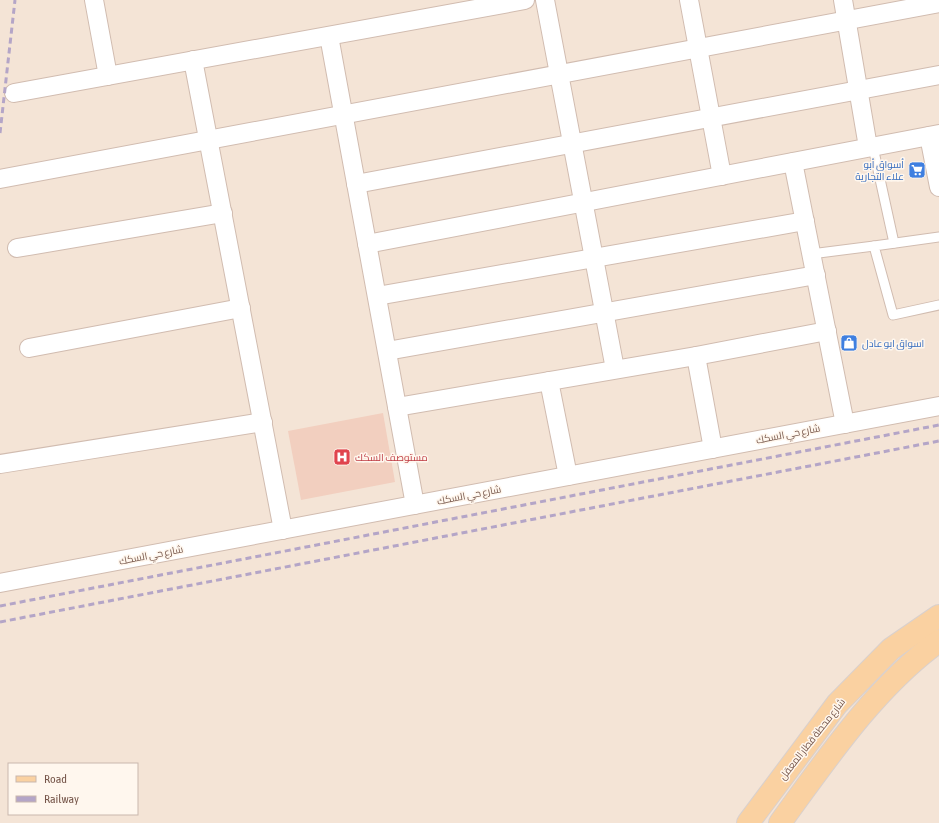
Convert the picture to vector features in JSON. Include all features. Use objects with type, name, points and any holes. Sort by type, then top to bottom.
[{"type":"main road","name":"شارع محطة قطار المعقل","points":[[748,823],[837,704],[891,650],[939,616]]},
{"type":"main road","points":[[780,823],[837,745],[880,694],[924,652],[939,641]]},
{"type":"street","points":[[94,0],[108,76]]},
{"type":"street","points":[[14,93],[525,0]]},
{"type":"street","points":[[545,0],[615,369]]},
{"type":"street","points":[[689,0],[722,176]]},
{"type":"street","points":[[843,0],[858,91],[870,147]]},
{"type":"street","points":[[0,179],[939,3]]},
{"type":"street","points":[[329,36],[415,505]]},
{"type":"street","points":[[193,60],[283,530]]},
{"type":"street","points":[[356,184],[939,75]]},
{"type":"street","points":[[367,244],[934,135],[938,179]]},
{"type":"street","points":[[793,162],[846,424]]},
{"type":"street","points":[[17,248],[223,213]]},
{"type":"street","points":[[377,296],[805,220]]},
{"type":"street","points":[[387,351],[816,276]]},
{"type":"street","points":[[29,348],[241,308]]},
{"type":"street","points":[[397,407],[827,332]]},
{"type":"street","points":[[696,356],[713,448]]},
{"type":"street","points":[[549,380],[568,476]]},
{"type":"street","name":"شارع حي السكك","points":[[0,583],[939,406]]},
{"type":"street","points":[[0,464],[263,422]]},
{"type":"lane","points":[[870,147],[894,243]]},
{"type":"lane","points":[[811,254],[939,237]]},
{"type":"lane","points":[[874,246],[893,315],[939,305]]},
{"type":"shaded area","points":[[0,0],[939,0],[939,823],[0,823]]},
{"type":"building","name":"مستوصف السكك","points":[[383,413],[395,482],[301,500],[288,431]]},
{"type":"railway","points":[[0,133],[15,0]]},
{"type":"railway","points":[[0,606],[939,425]]},
{"type":"railway","points":[[0,622],[939,441]]},
{"type":"place","name":"أسواق أبو علاء التجارية","points":[[917,170]]},
{"type":"place","name":"اسواق ابو عادل","points":[[849,343]]},
{"type":"place","name":"مستوصف السكك","points":[[342,457]]}]
